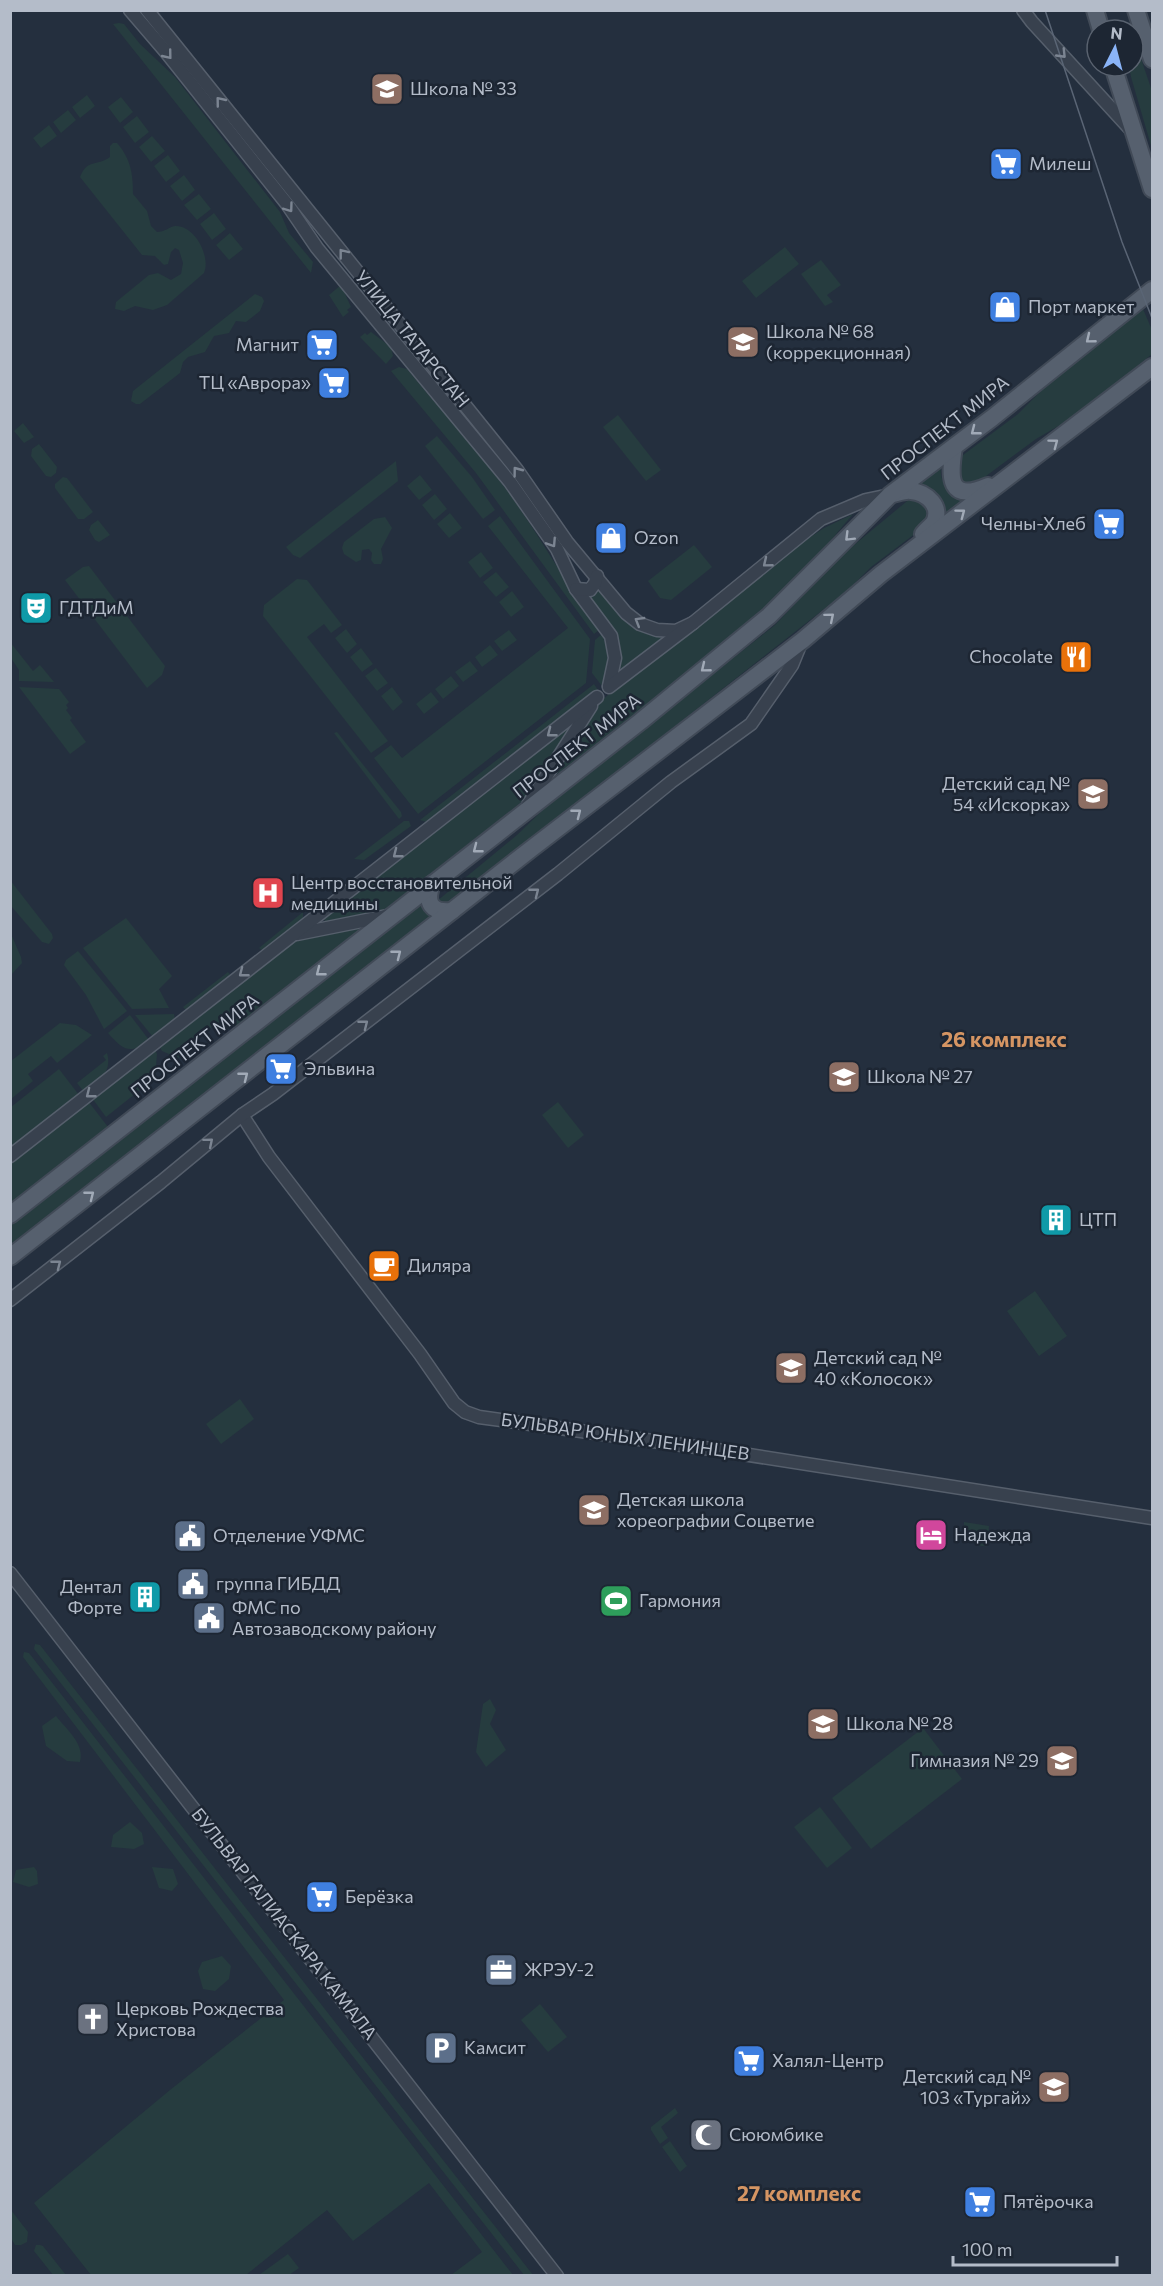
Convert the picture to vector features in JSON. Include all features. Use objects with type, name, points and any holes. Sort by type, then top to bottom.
[{"type":"main road","points":[[1136,10],[1152,59]]},
{"type":"main road","points":[[1117,78],[1152,189]]},
{"type":"main road","name":"ПРОСПЕКТ МИРА","points":[[10,1215],[522,814],[769,616],[890,495],[1152,290]]},
{"type":"main road","points":[[10,1257],[803,640],[881,574],[1152,367]]},
{"type":"main road","points":[[954,447],[951,478],[954,485],[963,492],[973,493],[1007,478]]},
{"type":"main road","points":[[881,574],[934,522],[936,514],[932,500],[925,495],[910,490],[890,495]]},
{"type":"main road","points":[[432,884],[429,894],[432,906],[443,912],[452,911]]},
{"type":"street","name":"УЛИЦА ТАТАРСТАН","points":[[130,10],[287,204],[317,248],[510,482],[556,549],[576,589],[611,636],[615,658],[609,686]]},
{"type":"street","name":"УЛИЦА ТАТАРСТАН","points":[[147,10],[517,470],[567,542],[626,613],[640,624],[657,630],[676,631],[693,623]]},
{"type":"street","points":[[1023,10],[1137,137]]},
{"type":"street","points":[[10,1156],[609,686],[693,623],[821,519],[866,500],[890,495]]},
{"type":"street","points":[[576,589],[590,590],[596,583],[597,576]]},
{"type":"street","points":[[10,1300],[161,1182],[242,1115],[273,1094],[558,874],[671,782],[752,724],[792,665],[803,640]]},
{"type":"street","points":[[522,814],[597,697]]},
{"type":"street","points":[[292,935],[393,915]]},
{"type":"street","name":"БУЛЬВАР ЮНЫХ ЛЕНИНЦЕВ","points":[[242,1115],[269,1157],[413,1345],[454,1403],[465,1412],[479,1417],[711,1449],[1152,1518]]},
{"type":"street","name":"БУЛЬВАР ГАЛИАСКАРА КАМАЛА","points":[[10,1573],[557,2276]]},
{"type":"green space","points":[[113,24],[124,24],[140,44],[175,77],[280,212],[289,233],[313,262],[311,273]]},
{"type":"green space","points":[[1145,70],[1152,91],[1152,149],[1131,78],[1145,78]]},
{"type":"green space","points":[[87,95],[95,106],[80,118],[72,107]]},
{"type":"green space","points":[[121,97],[133,112],[120,123],[108,107]]},
{"type":"green space","points":[[68,110],[76,120],[61,133],[53,122]]},
{"type":"green space","points":[[137,116],[149,132],[135,143],[123,127]]},
{"type":"green space","points":[[49,125],[57,136],[41,148],[33,138]]},
{"type":"green space","points":[[152,136],[165,151],[151,162],[139,147]]},
{"type":"green space","points":[[117,143],[122,149],[128,161],[132,173],[133,194],[147,211],[151,226],[157,232],[175,226],[189,231],[200,243],[205,259],[204,273],[167,305],[153,310],[135,306],[124,311],[115,309],[116,302],[149,275],[158,273],[171,280],[181,274],[183,263],[179,250],[175,248],[171,252],[168,264],[164,265],[155,256],[142,255],[80,177],[89,165],[110,157],[110,146]]},
{"type":"green space","points":[[168,155],[180,171],[166,182],[154,166]]},
{"type":"green space","points":[[184,175],[195,190],[182,201],[170,186]]},
{"type":"green space","points":[[199,194],[211,209],[197,220],[184,205]]},
{"type":"green space","points":[[214,213],[226,229],[212,240],[200,224]]},
{"type":"green space","points":[[230,233],[243,249],[229,260],[216,245]]},
{"type":"green space","points":[[785,247],[799,264],[756,298],[742,281]]},
{"type":"green space","points":[[821,260],[841,285],[827,295],[833,302],[825,306],[801,274]]},
{"type":"green space","points":[[341,285],[351,307],[343,317],[329,295]]},
{"type":"green space","points":[[255,294],[262,297],[264,301],[260,311],[246,322],[236,321],[229,333],[214,336],[205,352],[188,357],[183,362],[180,373],[140,404],[131,401],[133,391]]},
{"type":"green space","points":[[1143,309],[1152,330],[1152,354],[1079,414],[1036,439],[978,482],[968,485],[958,479],[959,458],[1018,414],[1051,381]]},
{"type":"green space","points":[[371,332],[391,347],[393,356],[386,364],[360,337]]},
{"type":"green space","points":[[399,367],[407,369],[503,485],[599,630],[594,634],[476,473],[391,371]]},
{"type":"green space","points":[[618,415],[661,470],[646,481],[603,427]]},
{"type":"green space","points":[[23,423],[34,437],[24,443],[14,431]]},
{"type":"green space","points":[[437,436],[472,477],[495,510],[483,519],[425,446]]},
{"type":"green space","points":[[39,444],[57,467],[56,473],[51,477],[46,476],[31,456],[32,449]]},
{"type":"green space","points":[[396,461],[398,481],[300,558],[293,555],[286,547]]},
{"type":"green space","points":[[941,464],[944,482],[955,493],[967,500],[942,519],[936,497],[929,490],[917,485]]},
{"type":"green space","points":[[420,475],[432,490],[419,500],[407,486]]},
{"type":"green space","points":[[63,477],[67,478],[93,512],[84,519],[78,519],[55,488],[55,484]]},
{"type":"green space","points":[[435,494],[447,509],[434,520],[422,505]]},
{"type":"green space","points":[[912,497],[924,501],[930,514],[924,527],[871,567],[847,591],[446,906],[437,901],[517,835],[552,801],[775,625],[837,559]]},
{"type":"green space","points":[[450,513],[462,528],[449,538],[437,524]]},
{"type":"green space","points":[[853,514],[805,571],[745,628],[551,779],[603,699],[803,542],[824,528]]},
{"type":"green space","points":[[500,516],[590,639],[586,683],[418,814],[374,758],[391,745],[402,758],[568,628],[488,526]]},
{"type":"green space","points":[[385,517],[392,528],[381,549],[383,559],[381,564],[374,564],[369,549],[362,550],[361,560],[356,562],[344,554],[342,548],[344,542],[374,519]]},
{"type":"green space","points":[[98,520],[110,535],[99,542],[89,530],[91,525]]},
{"type":"green space","points":[[694,545],[712,567],[671,600],[660,598],[648,581]]},
{"type":"green space","points":[[481,552],[493,568],[480,578],[468,562]]},
{"type":"green space","points":[[89,566],[165,666],[162,675],[147,688],[65,580],[83,567]]},
{"type":"green space","points":[[496,572],[509,587],[496,597],[483,582]]},
{"type":"green space","points":[[297,579],[307,580],[342,625],[331,633],[324,624],[307,637],[388,741],[371,753],[263,616],[264,605]]},
{"type":"green space","points":[[600,590],[621,615],[636,628],[645,633],[667,638],[620,673],[618,641],[610,624],[590,598]]},
{"type":"green space","points":[[512,591],[524,607],[511,617],[499,602]]},
{"type":"green space","points":[[346,629],[357,644],[347,653],[335,638]]},
{"type":"green space","points":[[509,630],[517,640],[502,651],[494,641]]},
{"type":"green space","points":[[602,634],[607,660],[602,686],[592,673],[595,640]]},
{"type":"green space","points":[[10,642],[33,671],[40,665],[54,682],[19,681],[19,670],[11,658]]},
{"type":"green space","points":[[490,645],[498,655],[482,667],[475,657]]},
{"type":"green space","points":[[361,648],[373,664],[362,672],[350,657]]},
{"type":"green space","points":[[470,661],[478,671],[463,682],[455,672]]},
{"type":"green space","points":[[376,668],[388,683],[377,691],[365,676]]},
{"type":"green space","points":[[451,676],[459,686],[443,699],[435,689]]},
{"type":"green space","points":[[594,684],[598,690],[431,821],[420,820]]},
{"type":"green space","points":[[19,687],[59,689],[69,702],[66,710],[72,718],[70,720],[86,742],[70,754]]},
{"type":"green space","points":[[392,687],[403,702],[393,711],[381,696]]},
{"type":"green space","points":[[431,692],[439,702],[424,714],[416,704]]},
{"type":"green space","points":[[575,721],[527,798],[382,912],[325,922],[324,917]]},
{"type":"green space","points":[[337,732],[401,812],[402,816],[399,819],[334,733]]},
{"type":"green space","points":[[404,821],[409,821],[411,826],[364,860],[354,859]]},
{"type":"green space","points":[[10,880],[52,934],[53,938],[49,944],[42,942],[11,906]]},
{"type":"green space","points":[[423,903],[426,911],[432,917],[11,1246],[11,1224]]},
{"type":"green space","points":[[303,912],[303,920],[263,951],[259,948]]},
{"type":"green space","points":[[126,918],[172,976],[159,989],[169,1008],[132,1009],[83,948]]},
{"type":"green space","points":[[363,927],[239,1024],[219,1033],[213,1026],[197,1039],[199,1042],[178,1058],[162,1051],[159,1046],[295,939]]},
{"type":"green space","points":[[11,934],[22,963],[11,975]]},
{"type":"green space","points":[[78,951],[127,1011],[104,1029],[86,995],[64,965],[66,960]]},
{"type":"green space","points":[[228,972],[232,977],[191,1009],[183,1007]]},
{"type":"green space","points":[[174,1014],[175,1020],[153,1037],[135,1015]]},
{"type":"green space","points":[[130,1015],[149,1040],[137,1048],[127,1049],[108,1033]]},
{"type":"green space","points":[[60,1023],[76,1025],[92,1035],[57,1063],[51,1056],[28,1074],[33,1081],[11,1099],[11,1061]]},
{"type":"green space","points":[[155,1049],[157,1054],[155,1078],[106,1117],[92,1098]]},
{"type":"green space","points":[[107,1053],[106,1071],[99,1081],[84,1092],[77,1083],[106,1060],[103,1056]]},
{"type":"green space","points":[[59,1069],[79,1095],[11,1150],[11,1107]]},
{"type":"green space","points":[[88,1101],[108,1127],[11,1203],[11,1162]]},
{"type":"green space","points":[[558,1102],[584,1135],[568,1148],[542,1115]]},
{"type":"green space","points":[[1035,1291],[1067,1336],[1039,1356],[1007,1311]]},
{"type":"green space","points":[[240,1399],[254,1419],[221,1444],[206,1424]]},
{"type":"green space","points":[[964,1522],[989,1526],[988,1546],[978,1545],[967,1537]]},
{"type":"green space","points":[[35,1644],[40,1645],[533,2275],[524,2275],[34,1649]]},
{"type":"green space","points":[[24,1652],[29,1653],[513,2275],[451,2275],[482,2252],[429,2183],[353,2241],[327,2210],[246,2275],[91,2275],[34,2203],[170,2090],[284,2000],[23,1657]]},
{"type":"green space","points":[[490,1699],[496,1710],[490,1724],[506,1750],[486,1767],[476,1752],[483,1704]]},
{"type":"green space","points":[[56,1716],[78,1743],[80,1762],[67,1761],[46,1746],[42,1726]]},
{"type":"green space","points":[[923,1728],[962,1779],[871,1849],[832,1798]]},
{"type":"green space","points":[[820,1807],[852,1848],[827,1868],[794,1827]]},
{"type":"green space","points":[[130,1822],[142,1833],[144,1844],[134,1849],[111,1847],[113,1835]]},
{"type":"green space","points":[[34,1867],[37,1871],[38,1884],[29,1887],[13,1882],[16,1870]]},
{"type":"green space","points":[[152,1867],[173,1869],[178,1884],[172,1891],[159,1888]]},
{"type":"green space","points":[[222,1956],[231,1966],[229,1979],[215,1991],[203,1989],[198,1971],[202,1962]]},
{"type":"green space","points":[[540,2004],[567,2037],[548,2052],[521,2020]]},
{"type":"green space","points":[[675,2108],[678,2113],[661,2127],[668,2138],[660,2144],[651,2127]]},
{"type":"green space","points":[[670,2141],[687,2166],[680,2172],[662,2147]]},
{"type":"green space","points":[[11,2210],[28,2232],[27,2242],[21,2245],[15,2245],[11,2238]]},
{"type":"green space","points":[[36,2245],[40,2245],[66,2275],[53,2275],[34,2251]]},
{"type":"green space","points":[[288,2254],[299,2268],[289,2275],[259,2275]]},
{"type":"tram line","points":[[1045,10],[1122,242],[1152,318]]},
{"type":"place","name":"Школа № 33","points":[[387,89]]},
{"type":"place","name":"Милеш","points":[[1006,164]]},
{"type":"place","name":"Порт маркет","points":[[1005,307]]},
{"type":"place","name":"Школа № 68 (коррекционная)","points":[[743,342]]},
{"type":"place","name":"Магнит","points":[[322,345]]},
{"type":"place","name":"ТЦ «Аврора»","points":[[334,383]]},
{"type":"place","name":"Челны-Хлеб","points":[[1109,524]]},
{"type":"place","name":"Ozon","points":[[611,538]]},
{"type":"place","name":"ГДТДиМ","points":[[36,608]]},
{"type":"place","name":"Chocolate","points":[[1076,657]]},
{"type":"place","name":"Детский сад № 54 «Искорка»","points":[[1093,794]]},
{"type":"place","name":"Центр восстановительной медицины","points":[[268,893]]},
{"type":"place","name":"Эльвина","points":[[281,1069]]},
{"type":"place","name":"Школа № 27","points":[[844,1077]]},
{"type":"place","name":"ЦТП","points":[[1056,1220]]},
{"type":"place","name":"Диляра","points":[[384,1266]]},
{"type":"place","name":"Детский сад № 40 «Колосок»","points":[[791,1368]]},
{"type":"place","name":"Детская школа хореографии Соцветие","points":[[594,1510]]},
{"type":"place","name":"Надежда","points":[[931,1535]]},
{"type":"place","name":"Отделение УФМС","points":[[190,1536]]},
{"type":"place","name":"группа ГИБДД","points":[[193,1584]]},
{"type":"place","name":"Дентал Форте","points":[[145,1597]]},
{"type":"place","name":"Гармония","points":[[616,1601]]},
{"type":"place","name":"ФМС по Автозаводскому району","points":[[209,1618]]},
{"type":"place","name":"Школа № 28","points":[[823,1724]]},
{"type":"place","name":"Гимназия № 29","points":[[1062,1761]]},
{"type":"place","name":"Берёзка","points":[[322,1897]]},
{"type":"place","name":"ЖРЭУ-2","points":[[501,1970]]},
{"type":"place","name":"Церковь Рождества Христова","points":[[93,2019]]},
{"type":"place","name":"Камсит","points":[[441,2048]]},
{"type":"place","name":"Халял-Центр","points":[[749,2061]]},
{"type":"place","name":"Детский сад № 103 «Тургай»","points":[[1054,2087]]},
{"type":"place","name":"Сююмбике","points":[[706,2135]]},
{"type":"place","name":"Пятёрочка","points":[[980,2202]]},
{"type":"district","name":"26 комплекс","points":[[1004,1040]]},
{"type":"district","name":"27 комплекс","points":[[799,2194]]}]
